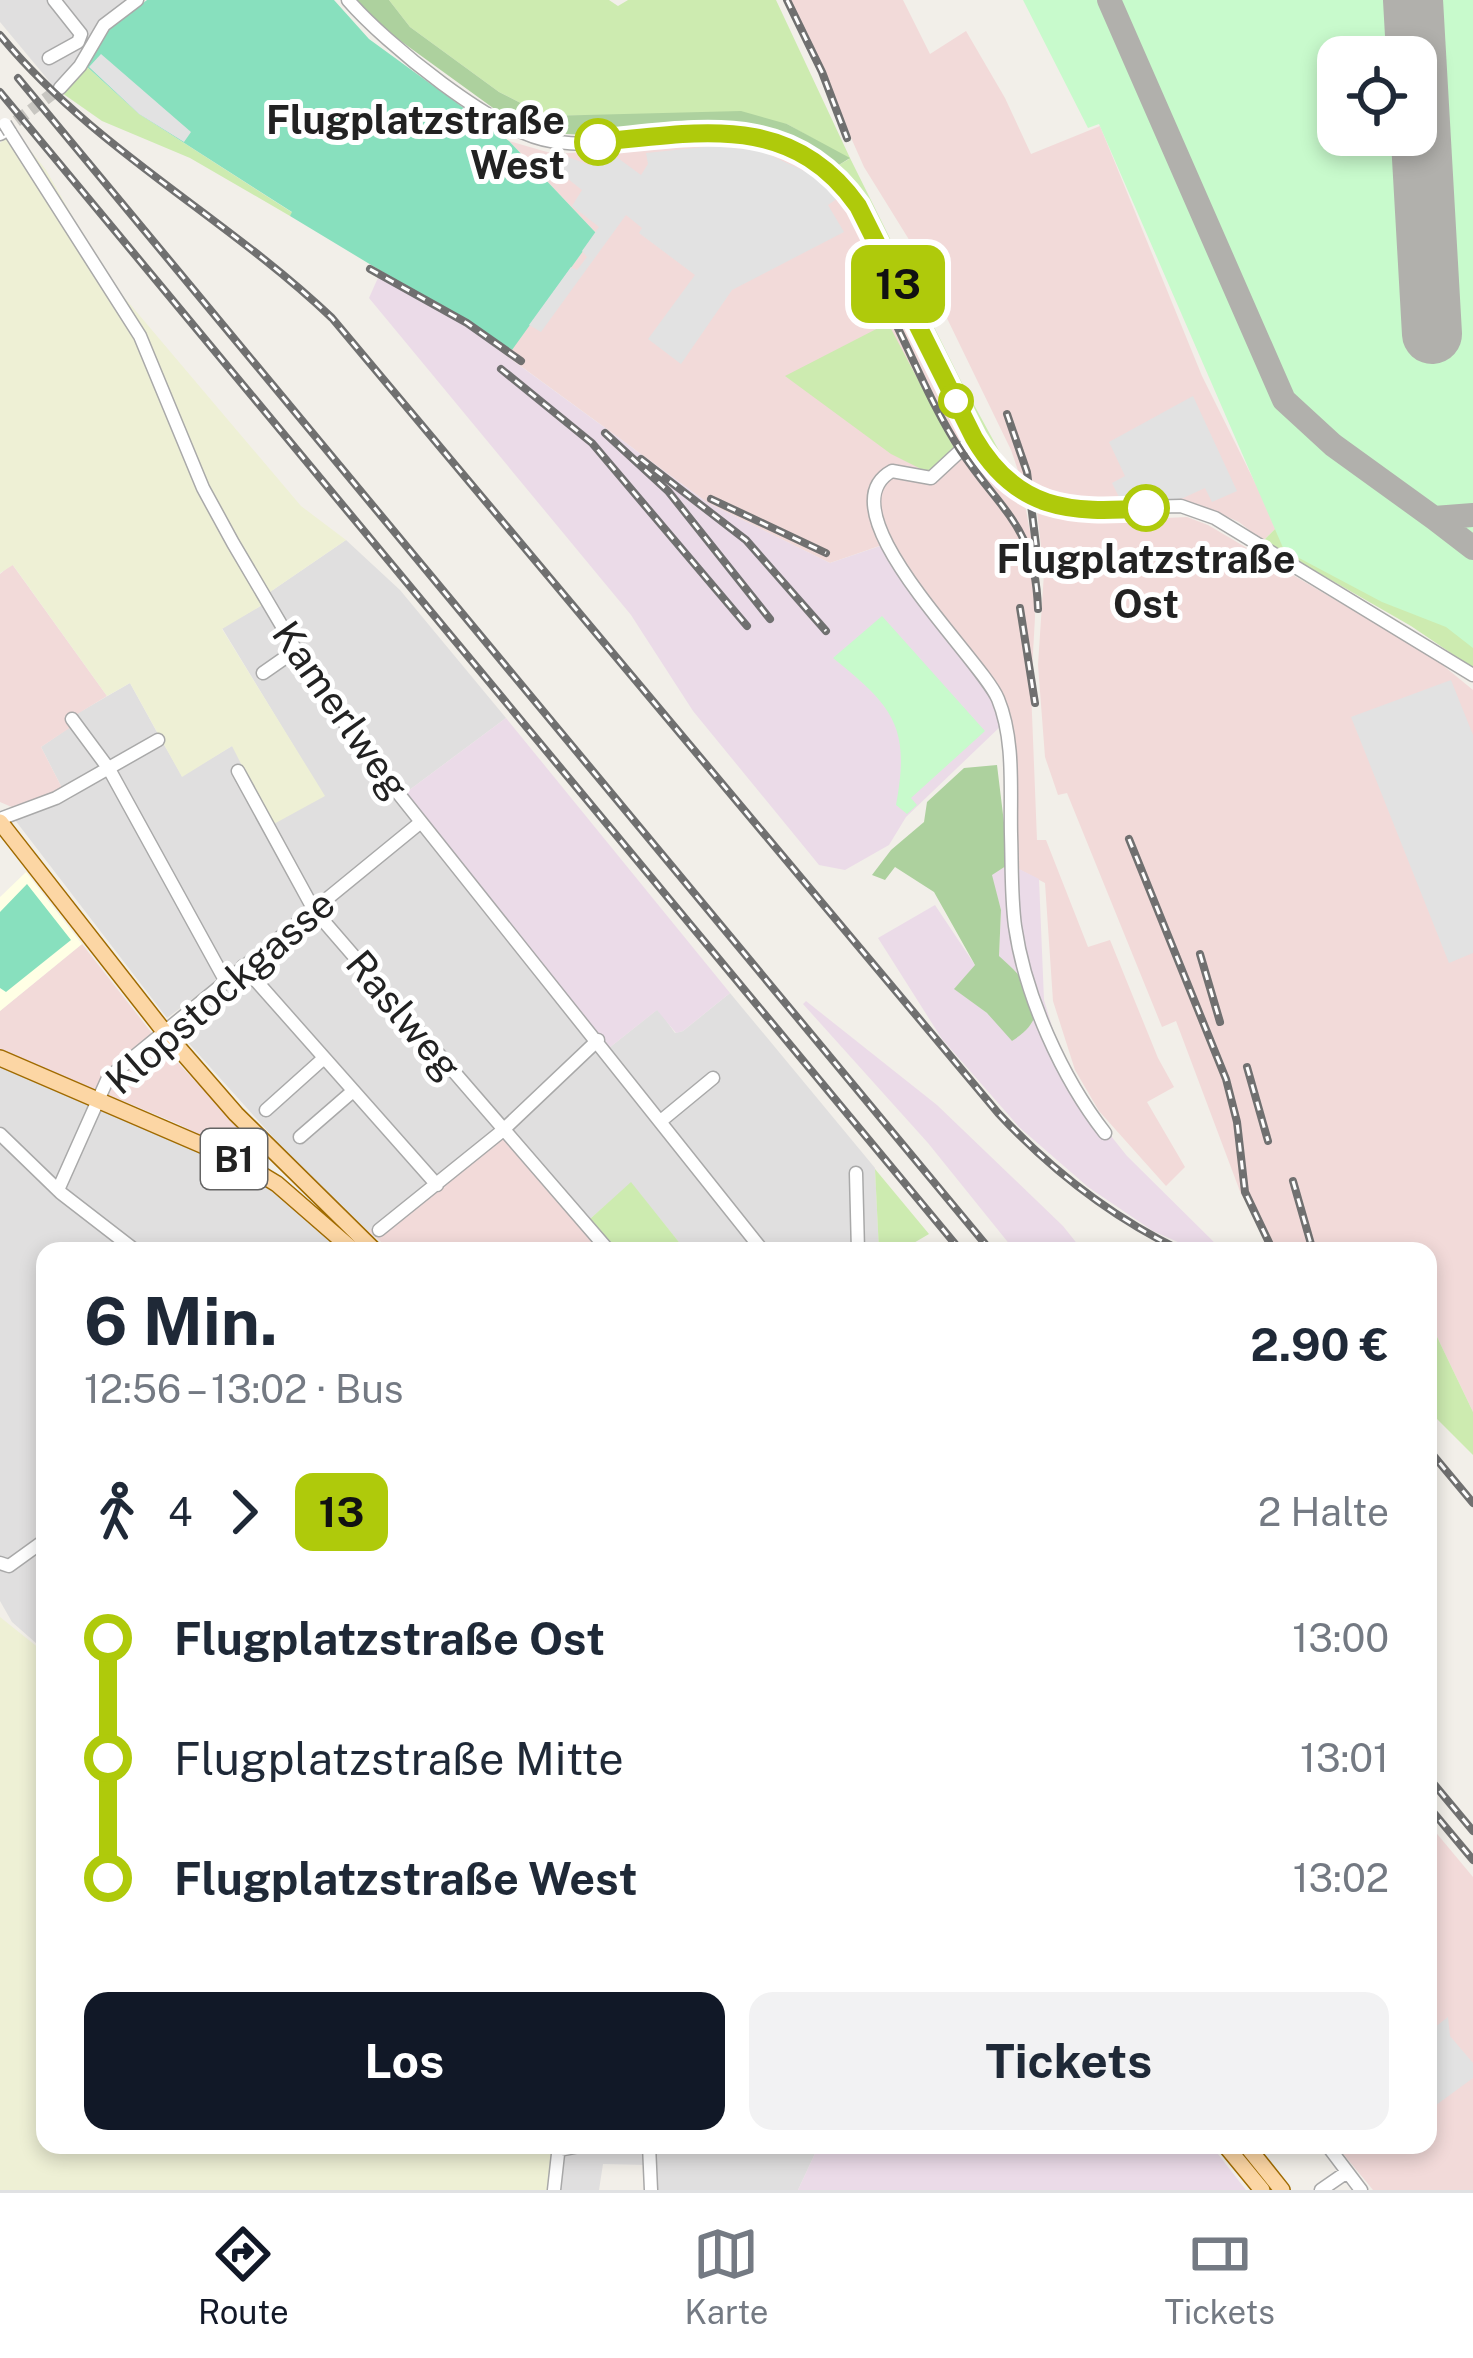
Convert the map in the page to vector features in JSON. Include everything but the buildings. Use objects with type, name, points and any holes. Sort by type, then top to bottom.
[{"type":"main road","points":[[0,820],[163,1030]]},
{"type":"main road","name":"B1","points":[[163,1030],[268,1148],[366,1242]]},
{"type":"main road","name":"B1","points":[[0,1058],[239,1161],[291,1195],[343,1242]]},
{"type":"main road","points":[[1232,2154],[1262,2190]]},
{"type":"main road","points":[[1253,2154],[1282,2190]]},
{"type":"street","points":[[49,58],[78,42],[81,34],[54,0]]},
{"type":"street","points":[[60,88],[104,26],[137,0]]},
{"type":"street","points":[[348,0],[373,28],[419,63],[528,136],[575,143],[741,133],[805,154],[838,181],[858,206],[974,438],[1006,481],[1058,507],[1101,511],[1181,506],[1216,518],[1473,675]]},
{"type":"street","name":"Kamerlweg","points":[[3,128],[140,337],[164,385],[203,488],[296,650],[365,753],[756,1242]]},
{"type":"street","points":[[974,438],[931,478],[892,471],[877,483],[874,496],[888,549],[916,593],[998,697],[1009,753],[1016,928],[1043,1023],[1064,1074],[1105,1133]]},
{"type":"street","points":[[263,673],[296,650]]},
{"type":"street","points":[[72,719],[109,769],[225,980]]},
{"type":"street","points":[[0,820],[56,799],[158,740]]},
{"type":"street","name":"Raslweg","points":[[238,771],[314,910],[601,1242]]},
{"type":"street","name":"Klopstockgasse","points":[[58,1190],[108,1078],[421,822]]},
{"type":"street","points":[[243,966],[437,1185]]},
{"type":"street","points":[[379,1230],[502,1131],[598,1040]]},
{"type":"street","points":[[266,1110],[324,1058]]},
{"type":"street","points":[[662,1120],[712,1078]]},
{"type":"street","points":[[299,1137],[353,1090]]},
{"type":"street","points":[[0,1134],[58,1190],[124,1242]]},
{"type":"street","points":[[856,1173],[858,1242]]},
{"type":"street","points":[[3,1565],[36,1545]]},
{"type":"street","points":[[554,2190],[558,2154]]},
{"type":"street","points":[[649,2154],[651,2190]]},
{"type":"street","points":[[1334,2154],[1361,2190]]},
{"type":"street","points":[[1322,2190],[1347,2171]]},
{"type":"shaded area","points":[[0,0],[131,0],[95,28],[77,61],[54,87],[0,22]]},
{"type":"shaded area","points":[[790,0],[903,0],[930,54],[966,31],[1031,154],[1100,126],[1202,376],[1277,527],[1263,541],[1239,522],[1198,504],[1057,502],[1023,485],[1011,450],[908,238],[864,167]]},
{"type":"shaded area","points":[[101,54],[191,132],[184,142],[139,114],[89,67]]},
{"type":"shaded area","points":[[15,131],[46,170],[107,277],[301,506],[346,540],[267,594],[264,604],[222,629],[325,796],[272,825],[232,746],[182,777],[130,683],[107,696],[13,565],[0,573],[0,143]]},
{"type":"shaded area","points":[[509,141],[554,154],[725,143],[764,149],[800,166],[847,209],[961,437],[991,481],[1025,505],[1033,547],[1031,689],[1037,840],[1046,840],[1088,947],[1110,940],[1174,1087],[1147,1102],[1185,1167],[1166,1186],[1099,1111],[1075,1070],[1053,1001],[1045,883],[1009,864],[1006,725],[888,543],[830,563],[708,503],[507,356],[596,233]]},
{"type":"shaded area","points":[[714,146],[761,151],[813,175],[838,198],[828,205],[844,232],[732,290],[681,364],[648,339],[695,275],[639,233],[642,228],[626,215],[541,332],[529,325],[571,267],[577,270],[587,257],[582,251],[599,227],[572,206],[582,190],[554,168],[563,155],[589,165],[598,153],[607,158],[611,153],[641,175],[648,164],[646,153]]},
{"type":"shaded area","points":[[381,271],[512,350],[508,357],[708,503],[830,563],[889,543],[912,582],[973,654],[1004,723],[906,817],[889,845],[845,870],[819,865],[693,711],[631,615],[369,298]]},
{"type":"shaded area","points":[[1193,396],[1237,491],[1212,502],[1205,488],[1158,503],[1151,485],[1120,499],[1112,483],[1125,476],[1109,442]]},
{"type":"shaded area","points":[[1037,511],[1104,521],[1187,517],[1434,658],[1473,690],[1473,1412],[1437,1337],[1437,1242],[1271,1242],[1241,1194],[1176,1021],[1162,1027],[1067,793],[1058,795],[1045,757],[1038,665],[1044,573]]},
{"type":"shaded area","points":[[346,540],[400,590],[506,718],[404,794],[267,594]]},
{"type":"shaded area","points":[[12,564],[107,696],[74,716],[71,727],[41,747],[62,788],[14,808],[0,802],[0,574]]},
{"type":"shaded area","points":[[264,604],[418,822],[226,977],[113,770],[162,741],[182,776],[232,746],[324,796],[222,628]]},
{"type":"shaded area","points":[[1451,680],[1473,735],[1473,953],[1449,963],[1351,717]]},
{"type":"shaded area","points":[[130,683],[158,734],[62,788],[41,747],[70,727],[73,716]]},
{"type":"shaded area","points":[[506,718],[730,993],[683,1031],[676,1033],[657,1010],[609,1048],[404,794]]},
{"type":"shaded area","points":[[109,773],[219,979],[167,1018],[15,820],[70,799]]},
{"type":"shaded area","points":[[422,826],[594,1039],[503,1125],[319,910]]},
{"type":"shaded area","points":[[1009,864],[1039,879],[1044,1000],[1062,1059],[1083,1101],[1127,1156],[1214,1242],[1178,1242],[1153,1231],[1088,1187],[1019,1127],[942,1039],[878,938],[935,905],[975,965],[955,989],[987,1013],[1029,984],[999,957],[1001,910],[991,875]]},
{"type":"shaded area","points":[[26,872],[82,944],[0,1011],[0,897]]},
{"type":"shaded area","points":[[315,914],[497,1128],[437,1181],[246,966]]},
{"type":"shaded area","points":[[82,944],[162,1046],[262,1152],[252,1161],[176,1123],[0,1050],[0,1011]]},
{"type":"shaded area","points":[[243,968],[435,1184],[380,1226],[368,1231],[288,1154],[175,1028]]},
{"type":"shaded area","points":[[730,993],[875,1168],[879,1242],[761,1242],[609,1048],[658,1009],[675,1033]]},
{"type":"shaded area","points":[[806,1001],[937,1105],[1076,1242],[1008,1242],[928,1143],[803,1004]]},
{"type":"shaded area","points":[[598,1040],[753,1242],[679,1242],[631,1183],[590,1219],[507,1130]]},
{"type":"shaded area","points":[[0,1066],[225,1163],[277,1194],[333,1242],[131,1242],[84,1208],[0,1126]]},
{"type":"shaded area","points":[[497,1128],[592,1242],[381,1242],[368,1231]]},
{"type":"shaded area","points":[[0,1139],[26,1169],[117,1242],[36,1242],[36,1643],[12,1622],[0,1601]]},
{"type":"shaded area","points":[[0,1617],[36,1646],[36,2154],[554,2154],[551,2190],[0,2190]]},
{"type":"shaded area","points":[[1437,1834],[1473,1877],[1473,2190],[1373,2190],[1343,2154],[1437,2154]]},
{"type":"shaded area","points":[[1448,2017],[1450,2036],[1473,2063],[1473,2078],[1437,2104],[1437,2025]]},
{"type":"shaded area","points":[[562,2154],[815,2154],[798,2190],[649,2190],[647,2165],[603,2164],[599,2190],[557,2190]]},
{"type":"shaded area","points":[[815,2154],[1218,2154],[1246,2190],[798,2190]]},
{"type":"green space","points":[[147,0],[334,0],[369,39],[509,141],[596,233],[512,350],[290,216],[292,212],[139,114],[85,65],[101,35]]},
{"type":"green space","points":[[356,0],[389,0],[410,27],[499,92],[546,116],[741,111],[787,124],[850,158],[834,168],[781,135],[730,125],[604,134],[542,131],[511,121],[380,26]]},
{"type":"green space","points":[[389,0],[609,0],[618,6],[628,0],[776,0],[961,381],[1015,480],[980,436],[886,244],[834,168],[849,159],[787,124],[633,115],[546,116],[499,92],[410,27]]},
{"type":"green space","points":[[1023,0],[1473,0],[1473,648],[1446,627],[1382,602],[1284,550],[1099,124],[1088,128]]},
{"type":"green space","points":[[85,65],[139,114],[293,213],[290,216],[190,158],[102,121],[62,93]]},
{"type":"green space","points":[[888,323],[955,450],[929,473],[891,454],[785,376]]},
{"type":"green space","points":[[1277,527],[1473,637],[1473,668],[1411,626],[1263,541]]},
{"type":"green space","points":[[882,616],[985,731],[911,798],[917,805],[907,814],[896,805],[901,755],[892,720],[870,690],[833,658]]},
{"type":"green space","points":[[997,765],[1009,864],[992,875],[1001,910],[999,956],[1028,987],[1036,1008],[1026,1030],[1012,1041],[987,1013],[954,989],[975,965],[934,892],[895,867],[885,880],[872,875],[891,850],[924,822],[927,802],[964,768]]},
{"type":"green space","points":[[27,884],[71,940],[6,992],[0,988],[0,912]]},
{"type":"green space","points":[[875,1169],[929,1234],[915,1242],[879,1242]]},
{"type":"green space","points":[[631,1182],[679,1242],[610,1242],[590,1219]]},
{"type":"green space","points":[[1437,1337],[1473,1412],[1473,1455],[1437,1419]]},
{"type":"taxiway","points":[[1109,0],[1284,400],[1333,445],[1434,518],[1473,515]]},
{"type":"taxiway","points":[[1434,518],[1473,548]]},
{"type":"runway","points":[[1413,0],[1432,334]]},
{"type":"tunnel","points":[[2,132],[60,88]]},
{"type":"railway","points":[[787,0],[847,138]]},
{"type":"railway","points":[[0,35],[37,76],[118,148],[249,247],[332,318],[998,1113],[1083,1191],[1166,1242]]},
{"type":"railway","points":[[18,78],[984,1242]]},
{"type":"railway","points":[[0,92],[954,1242]]},
{"type":"railway","points":[[370,269],[467,323],[521,361]]},
{"type":"railway","points":[[892,316],[951,435],[1023,538],[1036,581],[1038,609]]},
{"type":"railway","points":[[501,369],[592,443],[747,626]]},
{"type":"railway","points":[[1007,414],[1027,472],[1036,545]]},
{"type":"railway","points":[[605,433],[668,491],[770,619]]},
{"type":"railway","points":[[641,459],[746,540],[826,631]]},
{"type":"railway","points":[[711,499],[826,553]]},
{"type":"railway","points":[[1020,608],[1035,703]]},
{"type":"railway","points":[[1129,839],[1226,1079],[1237,1122],[1245,1192],[1269,1242]]},
{"type":"railway","points":[[1200,954],[1220,1022]]},
{"type":"railway","points":[[1247,1067],[1268,1141]]},
{"type":"railway","points":[[1293,1181],[1310,1242]]},
{"type":"railway","points":[[1437,1460],[1473,1503]]},
{"type":"railway","points":[[1437,1788],[1473,1831]]},
{"type":"railway","points":[[1437,1817],[1473,1860]]},
{"type":"bus line","name":"13","points":[[598,142],[741,133],[805,154],[838,181],[858,206],[974,438],[1006,481],[1058,507],[1084,511],[1146,508]]},
{"type":"place","name":"Flugplatzstraße West","points":[[598,142]]},
{"type":"place","name":"Flugplatzstraße Ost","points":[[1146,508]]}]
